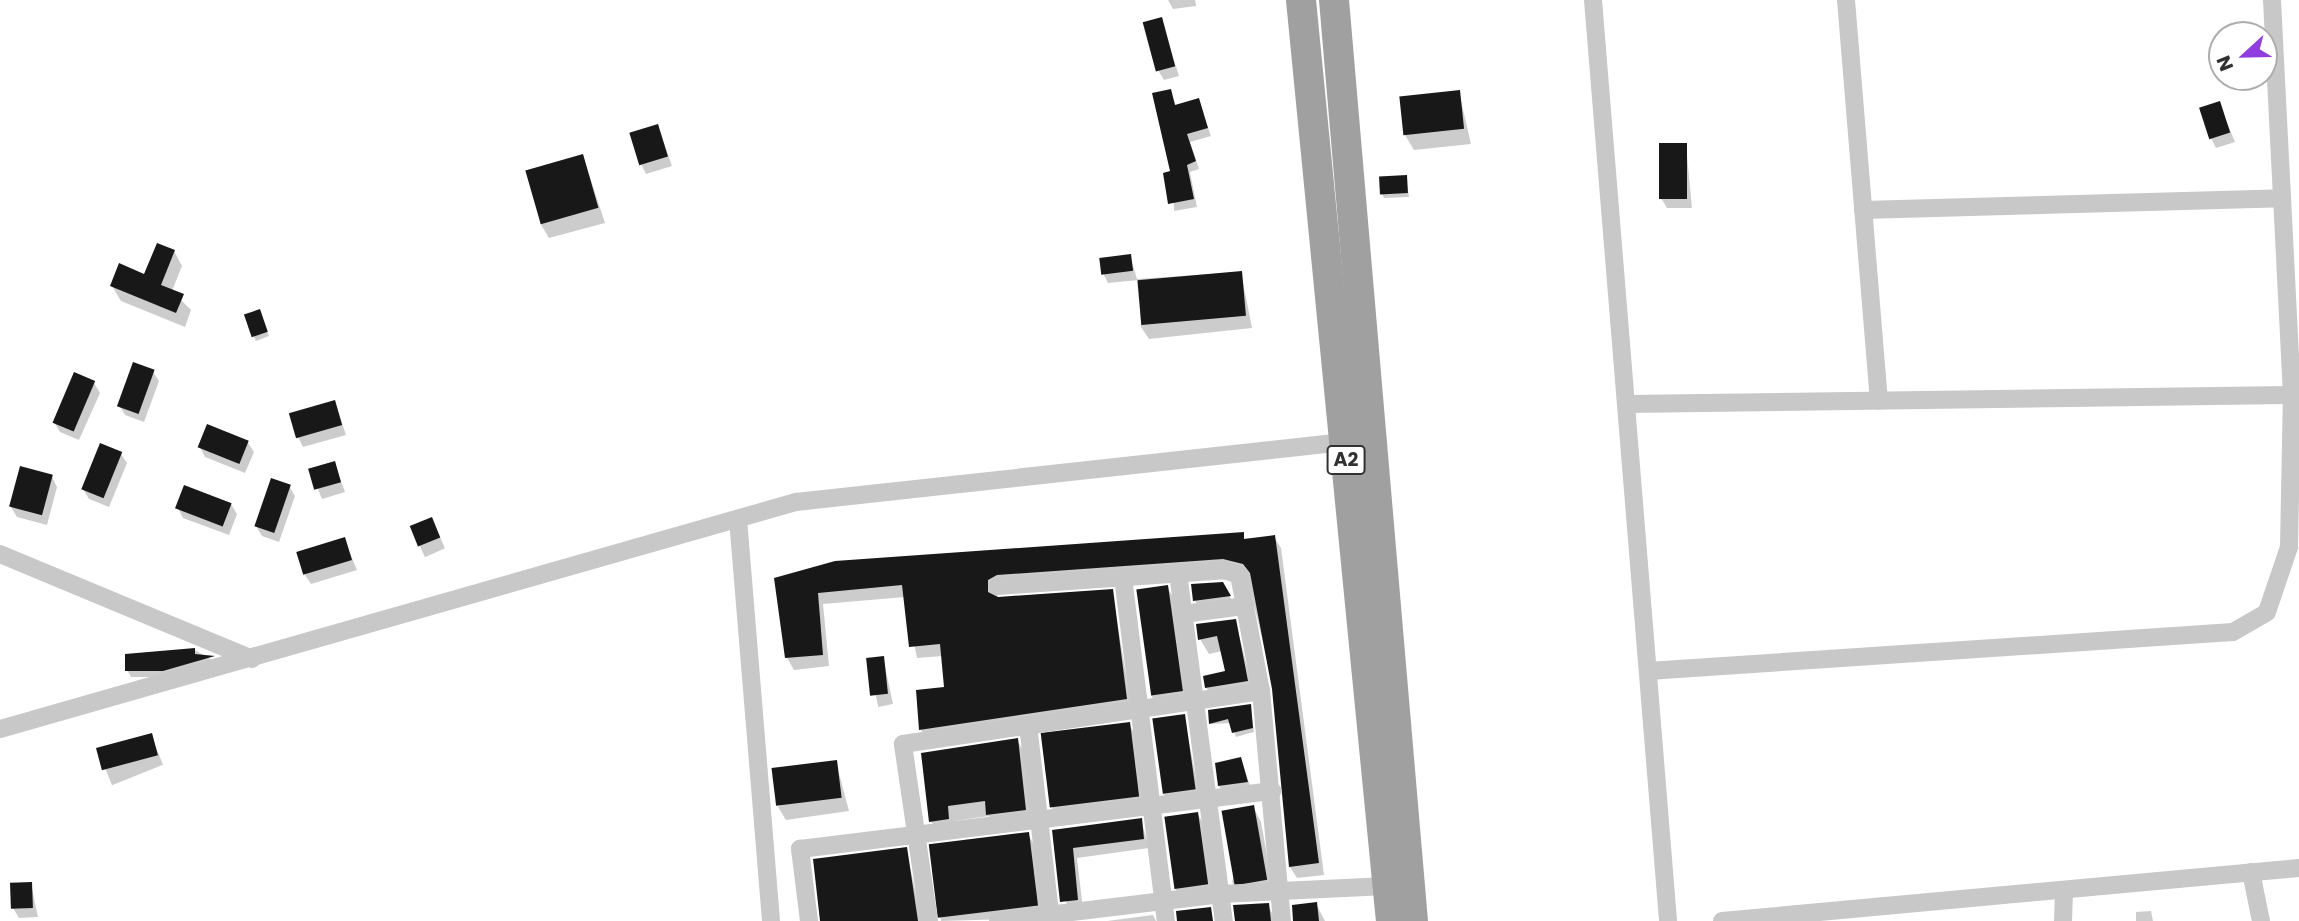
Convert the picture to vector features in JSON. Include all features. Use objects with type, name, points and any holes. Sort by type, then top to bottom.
[{"type":"highway","name":"A2","points":[[1301,0],[1391,921]]},
{"type":"highway","name":"A2","points":[[1334,0],[1413,921]]},
{"type":"street","points":[[1594,0],[1668,921]]},
{"type":"street","points":[[1846,0],[1879,401]]},
{"type":"street","points":[[1648,671],[2233,632],[2267,612],[2280,585],[2289,547],[2292,396],[2272,0]]},
{"type":"street","points":[[1863,210],[2282,198]]},
{"type":"street","points":[[1626,404],[2292,396]]},
{"type":"street","points":[[0,729],[796,502],[1344,442]]},
{"type":"street","points":[[738,519],[771,921]]},
{"type":"street","points":[[0,554],[252,659]]},
{"type":"street","points":[[998,586],[1178,573],[1232,571],[1239,575],[1261,691],[1282,921]]},
{"type":"street","points":[[1178,573],[1212,798],[1224,921]]},
{"type":"street","points":[[1123,577],[1166,921]]},
{"type":"street","points":[[1183,614],[1245,606]]},
{"type":"street","points":[[929,921],[903,744],[1261,691]]},
{"type":"street","points":[[1028,725],[1051,918]]},
{"type":"street","points":[[809,921],[800,849],[1272,791]]},
{"type":"street","points":[[1722,921],[2299,868]]},
{"type":"street","points":[[2251,872],[2262,921]]},
{"type":"street","points":[[998,921],[1051,918],[1221,894],[1387,886]]},
{"type":"street","points":[[2063,921],[2064,890]]},
{"type":"building","points":[[1162,17],[1175,66],[1156,71],[1143,22]]},
{"type":"building","points":[[1171,89],[1175,105],[1199,98],[1208,128],[1187,134],[1196,161],[1187,165],[1194,199],[1168,204],[1163,173],[1170,171],[1152,93]]},
{"type":"building","points":[[1460,90],[1464,129],[1403,135],[1399,96]]},
{"type":"building","points":[[2220,101],[2230,132],[2209,139],[2199,108]]},
{"type":"building","points":[[658,124],[668,157],[639,165],[629,133]]},
{"type":"building","points":[[1659,143],[1687,143],[1687,199],[1659,199]]},
{"type":"building","points":[[583,154],[598,208],[541,224],[525,171]]},
{"type":"building","points":[[1407,175],[1408,193],[1380,194],[1379,176]]},
{"type":"building","points":[[157,243],[175,250],[161,285],[184,294],[176,313],[110,286],[119,263],[144,274]]},
{"type":"building","points":[[1131,254],[1133,271],[1101,275],[1099,258]]},
{"type":"building","points":[[1242,271],[1246,316],[1141,325],[1137,280]]},
{"type":"building","points":[[260,309],[268,332],[252,337],[244,315]]},
{"type":"building","points":[[133,362],[155,370],[139,414],[117,406]]},
{"type":"building","points":[[74,372],[95,381],[74,432],[53,423]]},
{"type":"building","points":[[335,400],[342,425],[296,438],[289,413]]},
{"type":"building","points":[[207,424],[249,441],[239,464],[198,447]]},
{"type":"building","points":[[100,443],[122,452],[104,498],[81,489]]},
{"type":"building","points":[[335,461],[341,482],[314,490],[308,469]]},
{"type":"building","points":[[20,466],[53,475],[42,515],[9,507]]},
{"type":"building","points":[[271,478],[291,485],[274,533],[254,526]]},
{"type":"building","points":[[184,485],[232,503],[223,527],[175,508]]},
{"type":"building","points":[[432,517],[440,537],[418,546],[410,526]]},
{"type":"building","points":[[1244,532],[1244,539],[1275,535],[1319,863],[1289,867],[1272,689],[1250,573],[1243,564],[1223,559],[997,575],[988,580],[988,592],[998,597],[1113,589],[1127,699],[919,730],[916,690],[944,687],[940,644],[909,647],[902,585],[818,593],[823,655],[785,658],[774,578],[835,561]]},
{"type":"building","points":[[345,537],[352,560],[303,575],[296,552]]},
{"type":"building","points":[[1223,582],[1231,596],[1193,601],[1191,584]]},
{"type":"building","points":[[1168,585],[1183,691],[1151,695],[1136,589]]},
{"type":"building","points":[[1236,619],[1248,681],[1205,688],[1203,676],[1225,671],[1217,636],[1198,640],[1196,624]]},
{"type":"building","points":[[195,648],[195,654],[215,656],[163,671],[125,671],[125,654]]},
{"type":"building","points":[[884,656],[888,694],[870,696],[866,658]]},
{"type":"building","points":[[1251,704],[1253,728],[1232,733],[1228,719],[1209,724],[1208,710]]},
{"type":"building","points":[[1185,714],[1196,789],[1163,794],[1152,719]]},
{"type":"building","points":[[1130,722],[1139,796],[1050,807],[1041,733]]},
{"type":"building","points":[[152,733],[158,755],[102,770],[96,748]]},
{"type":"building","points":[[1018,738],[1026,810],[986,815],[985,801],[948,806],[949,819],[929,822],[921,753]]},
{"type":"building","points":[[1241,757],[1248,782],[1218,786],[1215,763]]},
{"type":"building","points":[[837,760],[842,798],[776,806],[771,768]]},
{"type":"building","points":[[1254,805],[1267,880],[1235,886],[1222,811]]},
{"type":"building","points":[[1198,812],[1208,884],[1174,889],[1164,817]]},
{"type":"building","points":[[1142,818],[1144,839],[1073,848],[1078,900],[1060,902],[1052,830]]},
{"type":"building","points":[[1029,832],[1038,905],[938,918],[929,844]]},
{"type":"building","points":[[907,847],[918,921],[820,921],[813,859]]},
{"type":"building","points":[[32,882],[33,908],[11,909],[10,883]]},
{"type":"building","points":[[1317,902],[1319,921],[1293,921],[1292,905]]},
{"type":"building","points":[[1269,903],[1271,921],[1235,921],[1233,905]]},
{"type":"building","points":[[1211,907],[1213,921],[1177,921],[1176,911]]}]
